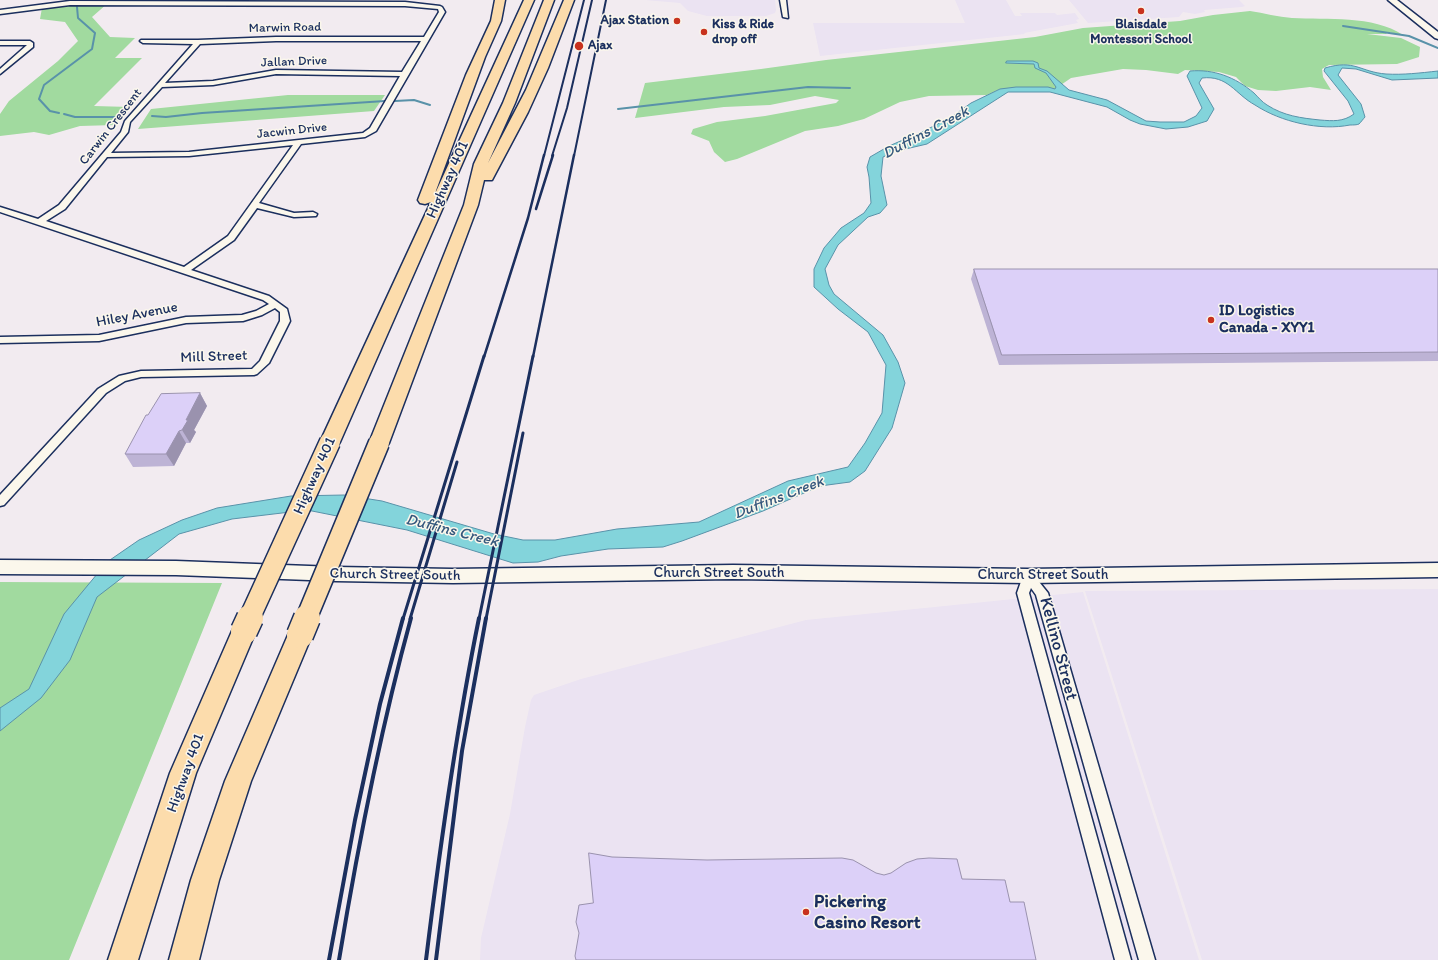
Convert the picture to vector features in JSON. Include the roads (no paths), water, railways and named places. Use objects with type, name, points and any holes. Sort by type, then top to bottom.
[{"type":"highway","points":[[424,233],[423,205],[479,56],[497,18],[500,0]]},
{"type":"highway","name":"Highway 401","points":[[123,960],[183,773],[244,631],[528,0]]},
{"type":"highway","name":"Highway 401","points":[[184,960],[205,880],[238,781],[300,635],[378,443],[471,205],[481,164],[509,103],[549,0]]},
{"type":"highway","points":[[471,205],[508,142],[550,50],[570,0]]},
{"type":"main road","points":[[1392,0],[1438,36]]},
{"type":"main road","name":"Church Street South","points":[[0,567],[91,569],[176,568],[453,576],[733,572],[1028,576],[1438,570]]},
{"type":"street","points":[[783,0],[786,17]]},
{"type":"street","points":[[0,12],[11,9],[70,3],[134,1],[373,2]]},
{"type":"street","name":"Jacwin Drive","points":[[106,155],[189,154],[365,135],[373,129],[442,12],[440,8],[423,5],[373,2]]},
{"type":"street","name":"Marwin Road","points":[[143,41],[198,42],[276,39],[427,39]]},
{"type":"street","name":"Carwin Crescent","points":[[39,222],[62,207],[124,132],[127,122],[198,42]]},
{"type":"street","points":[[0,43],[30,43],[30,47],[0,72]]},
{"type":"street","name":"Jallan Drive","points":[[160,84],[213,83],[276,72],[405,74]]},
{"type":"street","points":[[184,271],[232,238],[299,142]]},
{"type":"street","points":[[256,205],[294,215],[313,214]]},
{"type":"street","points":[[0,210],[266,298],[276,304]]},
{"type":"street","name":"Hiley Avenue","points":[[0,340],[99,338],[186,320],[243,318],[259,313],[276,304]]},
{"type":"street","name":"Mill Street","points":[[0,502],[102,391],[122,378],[141,374],[254,372],[264,363],[285,321],[284,311],[276,304]]},
{"type":"street","name":"Kellino Street","points":[[1028,576],[1023,593],[1123,960]]},
{"type":"street","name":"Kellino Street","points":[[1028,576],[1042,593],[1147,960]]},
{"type":"water","name":"Duffins Creek","points":[[1007,61],[1033,61],[1038,63],[1039,68],[1047,71],[1069,90],[1107,100],[1146,121],[1160,122],[1184,122],[1196,116],[1202,108],[1187,76],[1190,71],[1207,71],[1232,78],[1247,87],[1267,105],[1280,112],[1293,116],[1329,121],[1342,120],[1354,114],[1348,101],[1324,71],[1325,68],[1351,65],[1377,73],[1386,74],[1412,74],[1438,71],[1438,78],[1392,80],[1356,69],[1342,68],[1338,75],[1361,104],[1365,117],[1358,124],[1338,127],[1301,124],[1277,116],[1248,101],[1225,82],[1211,78],[1202,78],[1199,83],[1214,109],[1207,121],[1188,127],[1166,129],[1140,124],[1107,107],[1050,92],[1008,92],[927,144],[897,151],[883,157],[881,176],[887,205],[880,213],[868,217],[838,245],[825,269],[829,285],[834,294],[883,335],[898,362],[905,383],[892,428],[865,471],[850,482],[820,486],[763,511],[663,547],[608,549],[561,556],[538,562],[513,563],[407,530],[307,510],[232,519],[179,534],[97,597],[70,660],[41,698],[0,731],[0,708],[29,689],[64,614],[107,562],[139,540],[182,520],[217,508],[291,496],[344,495],[382,501],[494,534],[523,540],[555,540],[617,529],[699,522],[788,481],[848,467],[865,443],[882,413],[886,365],[868,332],[838,309],[814,287],[814,269],[824,248],[841,228],[864,213],[871,203],[867,167],[870,157],[889,146],[926,130],[953,116],[971,103],[1000,89],[1016,87],[1048,87],[1055,89],[1056,87],[1046,73],[1035,68],[1034,64],[1006,63]]},
{"type":"waterway","points":[[59,113],[50,111],[39,99],[44,85],[92,49],[95,33],[78,18],[77,7]]},
{"type":"waterway","points":[[1343,26],[1409,36],[1438,48]]},
{"type":"waterway","points":[[618,109],[808,87],[850,88]]},
{"type":"waterway","points":[[395,101],[414,100],[430,105]]},
{"type":"waterway","points":[[152,116],[166,117],[202,113],[385,101]]},
{"type":"waterway","points":[[64,114],[75,117],[114,117]]},
{"type":"railway","points":[[544,156],[584,0]]},
{"type":"railway","points":[[552,156],[567,108],[592,0]]},
{"type":"railway","points":[[574,156],[606,0]]},
{"type":"railway","points":[[484,357],[528,218],[544,155]]},
{"type":"railway","points":[[536,209],[553,155]]},
{"type":"railway","points":[[533,357],[574,155]]},
{"type":"railway","points":[[403,619],[484,356]]},
{"type":"railway","points":[[479,619],[533,356]]},
{"type":"railway","points":[[486,619],[523,433]]},
{"type":"railway","points":[[410,619],[457,462]]},
{"type":"railway","points":[[329,960],[355,820],[380,704],[403,618]]},
{"type":"railway","points":[[339,960],[370,788],[389,703],[411,618]]},
{"type":"railway","points":[[426,960],[449,789],[479,618]]},
{"type":"railway","points":[[436,960],[462,751],[486,618]]},
{"type":"place","name":"Blaisdale Montessori School","points":[[1141,11]]},
{"type":"place","name":"Ajax Station","points":[[677,21]]},
{"type":"place","name":"Kiss & Ride drop off","points":[[704,32]]},
{"type":"place","name":"Ajax","points":[[579,46]]},
{"type":"place","name":"ID Logistics Canada - XYY1","points":[[1211,320]]},
{"type":"place","name":"Pickering Casino Resort","points":[[806,912]]}]
